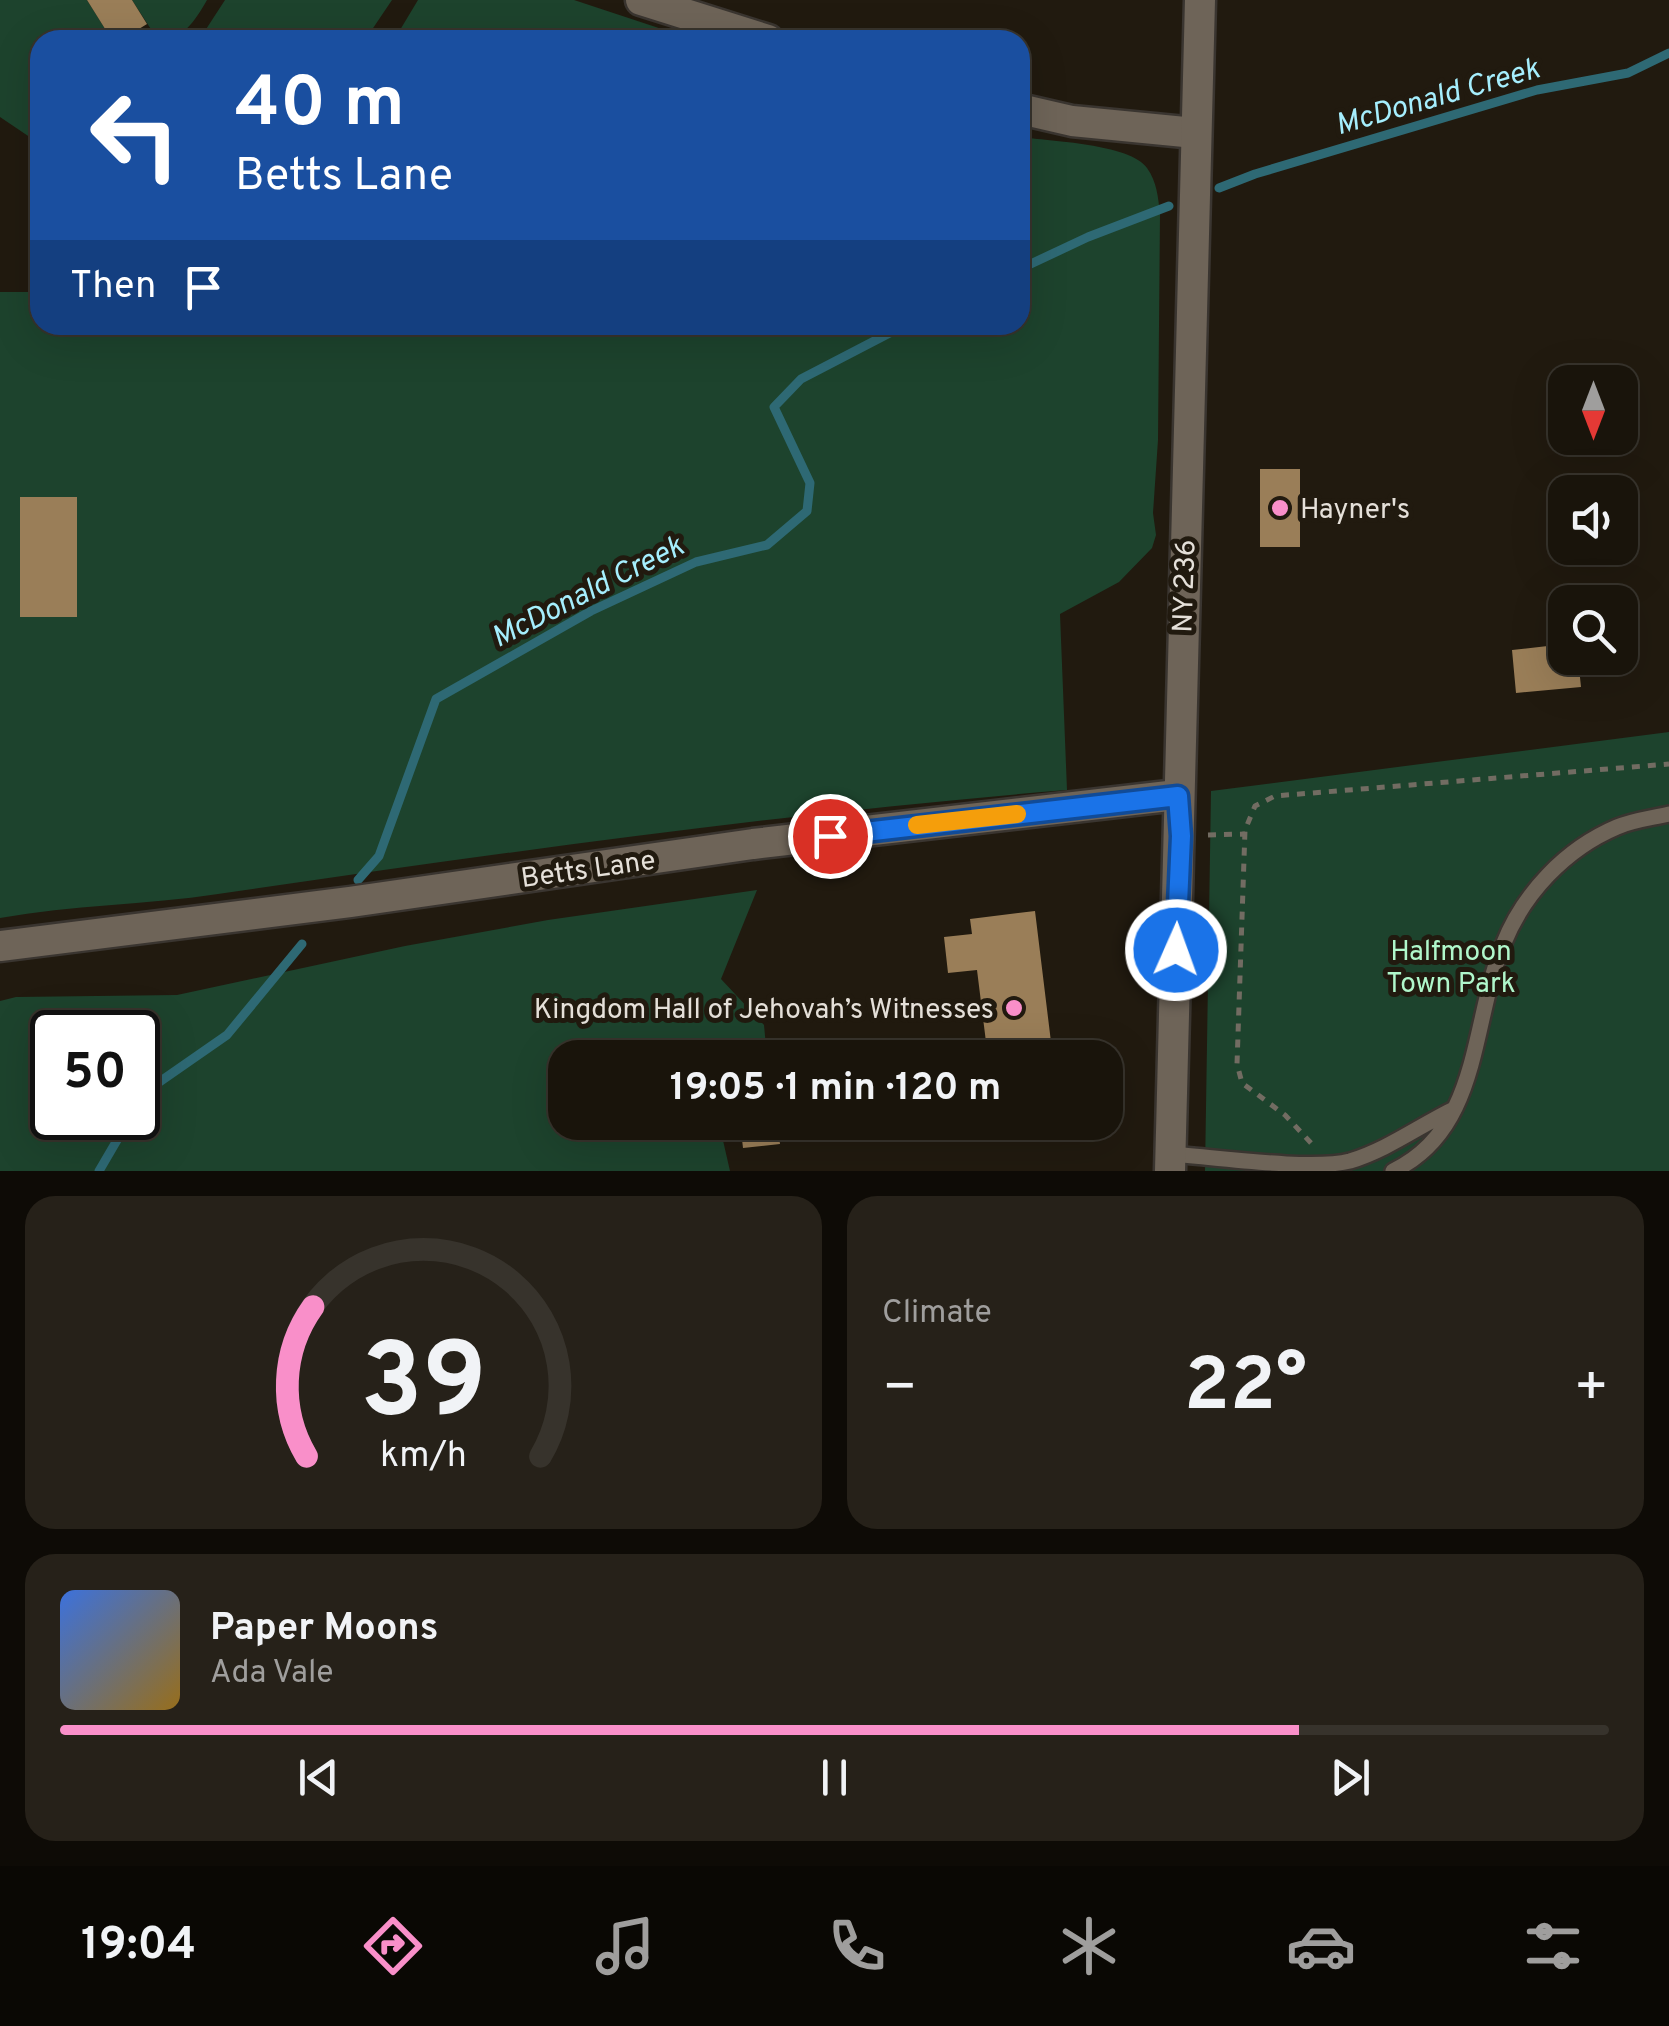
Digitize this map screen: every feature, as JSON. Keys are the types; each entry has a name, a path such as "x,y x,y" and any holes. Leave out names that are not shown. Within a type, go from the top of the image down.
{"street":[{"path":"641,0 736,30"},
{"name":"NY 236","path":"1170,1162 1200,0"},
{"path":"1030,112 1196,133"},
{"name":"Betts Lane","path":"0,946 350,902 753,844 1178,796"}],"lane":[{"path":"1393,1171 1428,1146 1448,1125 1475,1056 1502,948 1519,911 1545,877 1576,851 1618,827 1669,814"},
{"path":"1170,1162 1346,1163 1386,1148 1454,1109"}],"path":[{"path":"1318,1154 1284,1115 1242,1083 1237,1064 1245,834 1255,806 1275,796 1669,764"},
{"path":"1202,835 1245,834"}],"green space":[{"path":"0,0 87,0 106,30 30,30 30,137 0,117"},
{"path":"132,0 207,0 184,30 152,30"},
{"path":"225,0 392,0 372,30 206,30"},
{"path":"418,0 574,0 665,30 400,30"},
{"path":"1030,138 1107,149 1138,160 1147,168 1160,213 1158,440 1153,513 1156,535 1152,548 1119,582 1060,614 1067,790 748,822 191,898 0,918 0,292 30,292 30,335 1030,335"},
{"name":"Halfmoon Town Park","path":"1669,732 1669,1171 1205,1171 1211,791"},
{"path":"757,890 721,979 764,1025 765,1040 548,1040 548,1140 723,1140 730,1171 0,1171 0,1001 16,997 177,995 548,920"}],"building":[{"path":"87,0 132,0 147,24 137,30 106,30"},
{"name":"Hayner's","path":"1260,469 1300,469 1300,547 1260,547"},
{"path":"20,497 77,497 77,617 20,617"},
{"path":"1548,646 1548,675 1580,675 1581,687 1516,693 1512,650"},
{"name":"Kingdom Hall of Jehovah’s Witnesses","path":"1035,911 1051,1040 986,1040 977,970 948,973 944,937 972,934 970,919"},
{"path":"742,1140 779,1140 780,1144 743,1148"}],"waterway":[{"name":"McDonald Creek","path":"1219,188 1537,90 1628,73 1669,53"},
{"name":"McDonald Creek","path":"1030,264 1169,206"},
{"name":"McDonald Creek","path":"358,880 379,856 436,699 591,611 696,562 767,545 807,511 810,483 774,407 801,379 886,335"},
{"name":"McDonald Creek","path":"160,1082 227,1035 302,944"},
{"name":"McDonald Creek","path":"99,1171 117,1140"}],"slow traffic":[{"path":"917,825 1017,814"}],"place":[{"name":"Hayner's","path":"1280,508"},
{"name":"Kingdom Hall of Jehovah’s Witnesses","path":"1014,1008"}],"route":[{"path":"830,836 1178,796 1181,836 1176,950"}]}
